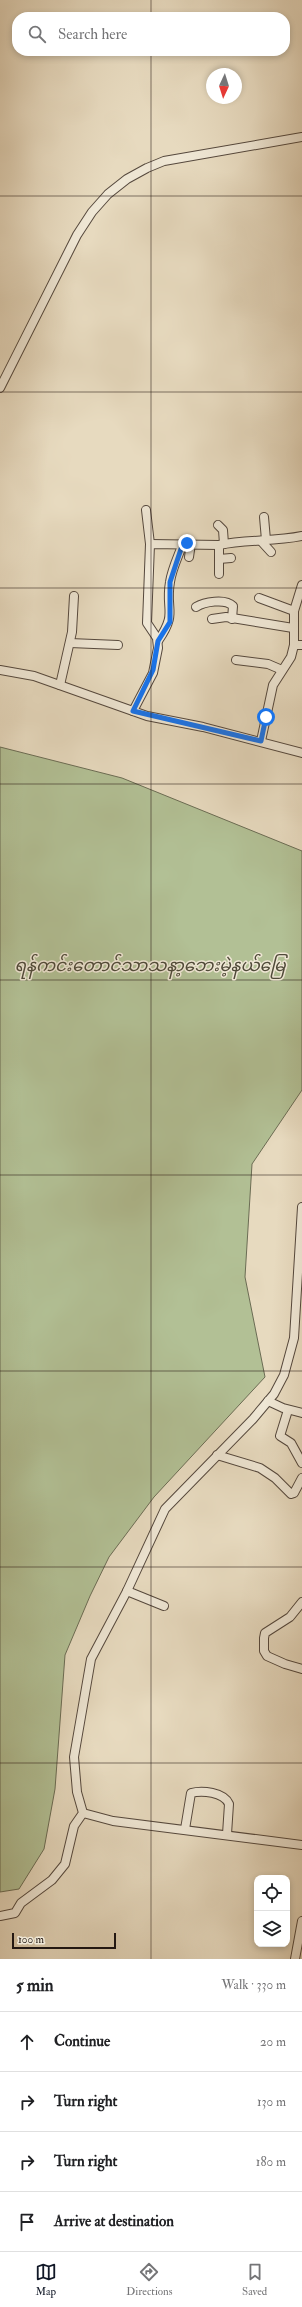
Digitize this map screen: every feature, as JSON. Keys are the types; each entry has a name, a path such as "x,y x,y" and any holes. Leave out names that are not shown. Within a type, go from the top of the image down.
{"street":[{"path":"0,388 77,235 94,209 108,194 127,179 164,161 302,137"},
{"path":"146,510 150,544 147,620 158,641"},
{"path":"264,517 264,541 271,552"},
{"path":"218,525 223,530 219,559 219,574"},
{"path":"150,544 222,544 302,536"},
{"path":"187,543 189,557"},
{"path":"133,711 153,670 158,641 168,626 171,618 170,582 187,543"},
{"path":"219,559 231,558"},
{"path":"261,741 273,685 298,645 293,628 294,611 302,585"},
{"path":"60,685 70,643 74,596"},
{"path":"259,598 294,611"},
{"path":"196,607 201,604 216,602 231,604 233,606 232,620"},
{"path":"212,619 226,617 232,620 293,628"},
{"path":"70,643 118,645"},
{"path":"236,660 274,665 282,670"},
{"path":"0,670 22,673 133,711 261,741 302,753"},
{"path":"83,1813 77,1792 74,1757 91,1659 127,1591 165,1509 217,1455 236,1439 268,1401 284,1375 294,1338 302,1207"},
{"path":"268,1401 288,1410 302,1413"},
{"path":"288,1410 282,1428 281,1438 291,1443 302,1463"},
{"path":"217,1455 260,1468 275,1478 291,1494 294,1493 302,1478"},
{"path":"127,1591 164,1606"},
{"path":"302,1602 290,1617 265,1633 264,1651 267,1656 285,1664 302,1669"},
{"path":"185,1829 191,1793 220,1794 229,1804 227,1834"},
{"path":"83,1813 113,1820 302,1845"},
{"path":"0,1916 15,1913 21,1903 52,1880 65,1864 74,1826 83,1813"},
{"path":"295,1959 302,1921"}],"green space":[{"name":"ရန်ကင်းတောင်သာသနာ့ဘေးမဲ့နယ်မြေ","path":"0,747 122,778 302,851 302,1090 252,1164 245,1277 265,1377 154,1497 109,1557 90,1596 65,1655 55,1789 44,1849 19,1889 0,1892"}],"route":[{"path":"187,543 183,543 170,582 170,622 158,641 153,670 133,711 147,716 203,727 261,741 266,717"}]}
